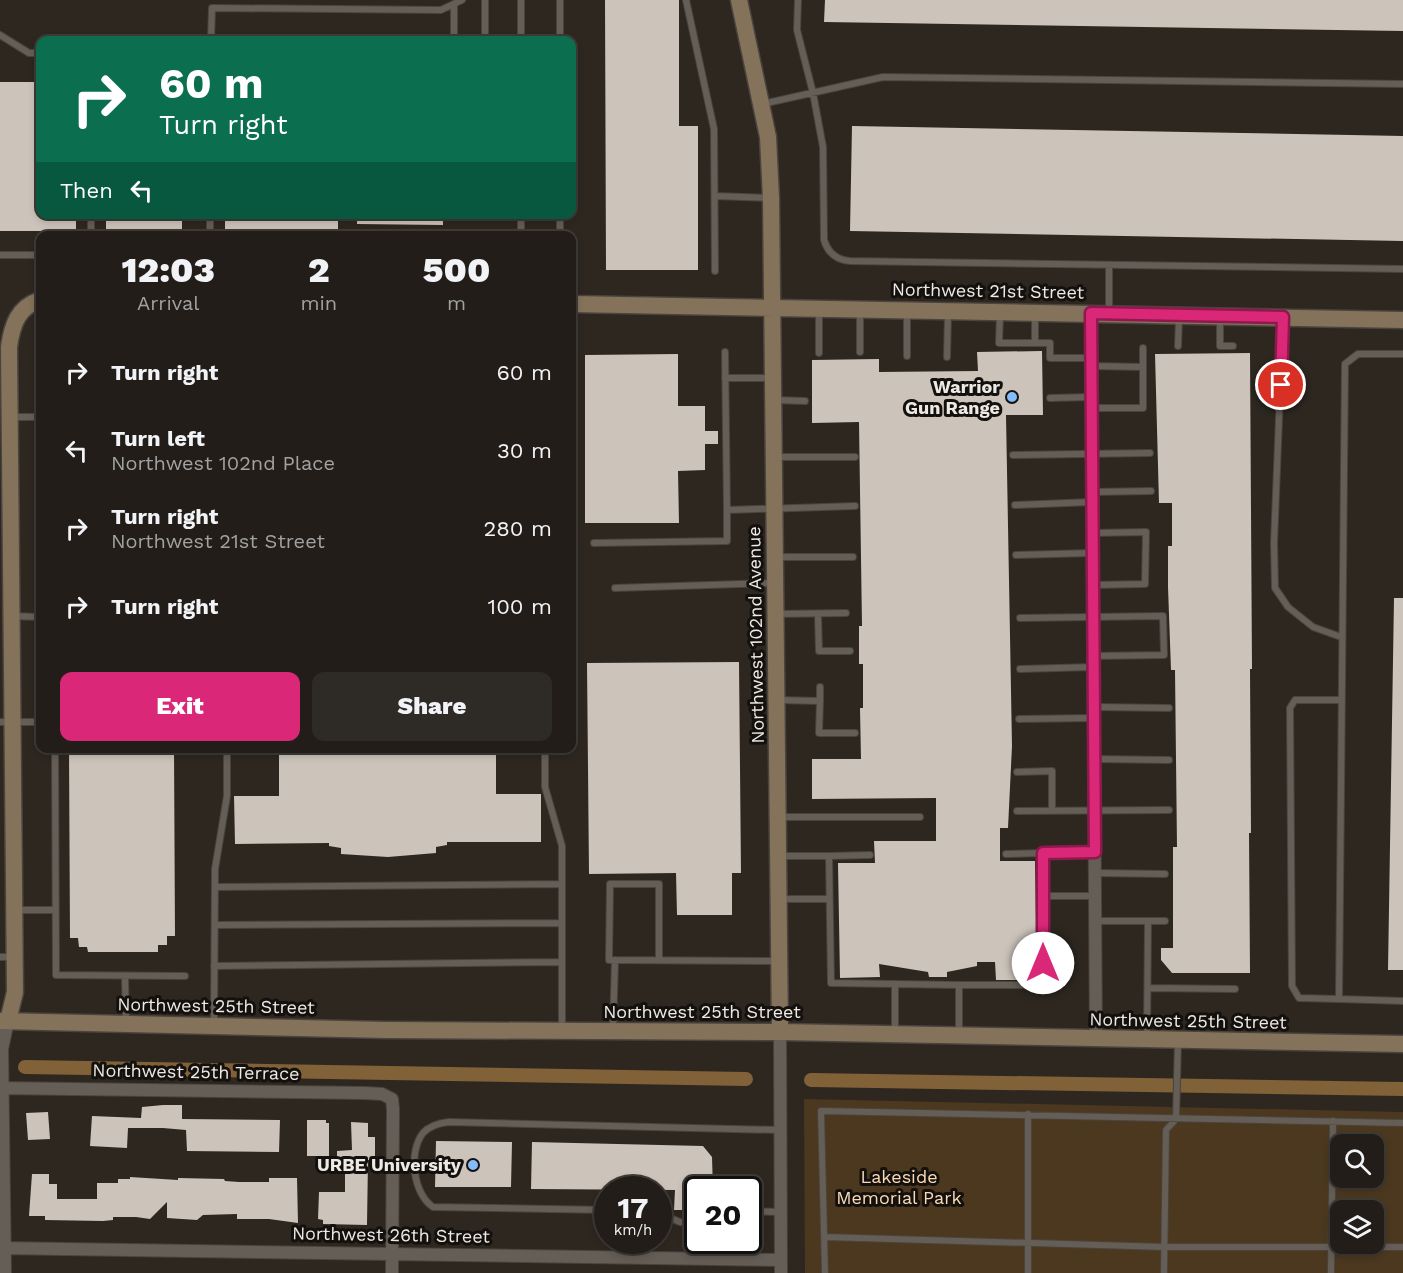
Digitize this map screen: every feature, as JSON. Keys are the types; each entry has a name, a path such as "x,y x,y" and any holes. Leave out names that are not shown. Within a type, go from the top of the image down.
{"street":[{"name":"Northwest 102nd Avenue","path":"739,0 768,137 771,198 781,1267"},
{"path":"5,1273 2,1248 2,1049 4,1021 15,992 7,957 14,910 7,722 12,616 5,529 11,330 23,309 36,302"},
{"name":"Northwest 21st Street","path":"576,304 1403,320"},
{"path":"1091,313 1096,1040"},
{"name":"Northwest 25th Street","path":"4,1021 1403,1044"},
{"name":"Northwest 25th Terrace","path":"2,1088 364,1093 390,1098 393,1113 391,1253"},
{"name":"Northwest 26th Street","path":"2,1248 391,1253 781,1267"},
{"path":"391,1253 392,1273"}],"lane":[{"path":"211,36 212,8 441,10 462,0"},
{"path":"485,0 485,36"},
{"path":"521,0 521,36"},
{"path":"560,0 560,36"},
{"path":"686,0 714,129 715,272"},
{"path":"798,0 797,30 813,93 823,147 824,240 830,253 836,258 850,261 1403,269"},
{"path":"454,4 454,36"},
{"path":"0,35 29,53 36,53"},
{"path":"761,104 882,77 1403,84"},
{"path":"714,196 771,198"},
{"path":"0,255 36,255"},
{"path":"1108,313 1109,265"},
{"path":"819,308 819,353"},
{"path":"860,309 860,352"},
{"path":"907,310 907,356"},
{"path":"947,357 948,310"},
{"path":"1000,311 999,343 1050,343 1050,358 1143,367"},
{"path":"1035,312 1035,343"},
{"path":"1178,346 1179,315"},
{"path":"1220,316 1220,346 1233,346"},
{"path":"1283,317 1275,588 1288,608 1313,627 1341,637"},
{"path":"1050,398 1143,408 1143,348"},
{"path":"594,543 727,541 725,352"},
{"path":"1338,999 1345,364 1358,354 1403,354"},
{"path":"725,378 773,378"},
{"path":"773,400 805,401"},
{"path":"10,417 36,417"},
{"path":"1014,455 1150,453"},
{"path":"774,457 855,457"},
{"path":"1015,505 1151,492"},
{"path":"727,510 855,506"},
{"path":"1093,533 1146,532 1145,584 1093,585"},
{"path":"1016,555 1093,553"},
{"path":"775,556 853,557"},
{"path":"615,588 775,583"},
{"path":"776,614 846,614"},
{"path":"818,614 819,651 850,651"},
{"path":"12,616 36,617"},
{"path":"1020,618 1163,616 1164,655 1020,669"},
{"path":"820,687 819,733 855,733"},
{"path":"776,700 820,701"},
{"path":"1340,700 1295,700 1290,708 1292,986 1299,998 1403,1001"},
{"path":"1019,719 1169,708"},
{"path":"7,722 36,722"},
{"path":"55,753 56,975 185,976"},
{"path":"214,1026 214,869 227,796 227,753"},
{"path":"545,753 545,787 562,846 562,1030"},
{"path":"1094,759 1169,760"},
{"path":"1017,772 1052,771 1052,811"},
{"path":"1017,811 1168,810"},
{"path":"778,817 920,817"},
{"path":"1006,854 1095,852"},
{"path":"829,856 831,983 1043,985 1043,853"},
{"path":"778,856 870,855"},
{"path":"1095,873 1166,874"},
{"path":"215,887 561,884"},
{"path":"659,960 659,884 610,884 609,960 779,961"},
{"path":"1043,896 1095,896"},
{"path":"779,899 829,899"},
{"path":"14,910 55,910"},
{"path":"1095,921 1165,921"},
{"path":"1147,1041 1148,921"},
{"path":"214,925 561,923"},
{"path":"613,1031 615,960"},
{"path":"214,966 562,962"},
{"path":"125,976 126,1024"},
{"path":"895,984 895,1035"},
{"path":"959,985 959,1036"},
{"path":"1148,988 1235,989"},
{"path":"1164,1273 1166,1130 1176,1119 1178,1041"},
{"path":"825,1273 821,1111 1403,1123"},
{"path":"1028,1114 1028,1273"},
{"path":"1332,1200 1334,1121"},
{"path":"594,1210 433,1207 423,1198 418,1186 417,1144 428,1129 449,1122 779,1130"},
{"path":"762,1211 780,1212"},
{"path":"825,1237 1165,1247 1330,1246"},
{"path":"1384,1247 1403,1247"},
{"path":"1331,1254 1331,1273"}],"green space":[{"name":"Lakeside Memorial Park","path":"804,1099 1403,1112 1403,1273 805,1273"}],"building":[{"path":"605,0 679,0 679,126 698,126 698,270 606,270"},
{"path":"825,0 1403,0 1403,31 824,22"},
{"path":"0,82 36,82 36,219 76,219 76,231 0,231"},
{"path":"852,126 1403,136 1403,241 850,231"},
{"path":"106,219 182,219 182,230 106,231"},
{"path":"225,219 338,219 338,231 225,231"},
{"path":"357,219 443,219 443,225 357,224"},
{"path":"1042,351 1043,415 1006,415 1012,746 1008,828 1000,828 1000,861 1035,861 1037,980 996,980 995,962 977,962 977,966 947,972 947,977 929,977 928,972 879,964 880,977 840,978 838,863 875,863 874,841 936,841 936,798 812,799 812,759 861,759 860,708 863,708 863,664 859,664 859,626 862,626 859,422 812,423 812,360 879,359 879,372 978,371 977,352"},
{"path":"1250,353 1252,669 1250,669 1250,973 1172,973 1161,960 1161,948 1173,948 1173,847 1177,847 1175,670 1171,670 1168,587 1168,546 1172,546 1172,503 1159,503 1155,354"},
{"path":"678,354 678,406 705,406 705,431 718,431 718,444 705,444 705,470 678,471 679,523 585,523 585,355"},
{"path":"1394,598 1403,598 1403,970 1388,970"},
{"path":"739,662 741,873 732,873 732,915 677,915 676,873 589,874 587,663"},
{"path":"69,753 174,753 175,936 167,936 167,945 158,945 158,952 88,952 87,947 79,947 78,938 70,938"},
{"path":"279,753 496,753 496,794 541,794 541,842 447,842 447,845 436,847 436,853 388,857 341,854 341,848 329,846 329,843 235,844 234,796 279,796"},
{"path":"182,1105 182,1119 280,1120 279,1152 187,1151 186,1130 163,1128 128,1128 127,1148 90,1146 92,1116 141,1118 142,1107"},
{"path":"48,1112 50,1139 28,1140 26,1113"},
{"path":"307,1120 326,1120 326,1123 329,1123 329,1156 307,1156"},
{"path":"351,1122 368,1123 368,1137 375,1137 375,1160 368,1160 367,1225 323,1224 323,1220 318,1219 319,1192 345,1192 345,1164 337,1164 337,1151 352,1150"},
{"name":"URBE University","path":"436,1141 512,1142 511,1187 435,1187"},
{"path":"532,1142 703,1146 712,1157 713,1176 684,1176 684,1210 674,1210 675,1190 672,1190 672,1176 594,1176 594,1189 531,1189"},
{"path":"32,1174 49,1174 49,1184 57,1184 57,1199 97,1199 97,1183 118,1183 118,1179 130,1179 130,1177 178,1180 178,1178 224,1179 239,1182 269,1182 269,1178 297,1178 298,1223 269,1219 237,1219 237,1214 203,1215 197,1220 167,1218 167,1202 150,1219 113,1217 113,1220 103,1221 45,1220 45,1216 29,1216"}],"waterway":[{"path":"25,1067 746,1079"},
{"path":"811,1080 1403,1089"}],"place":[{"name":"Warrior Gun Range","path":"1012,397"},
{"name":"URBE University","path":"473,1165"}],"route":[{"path":"1043,963 1043,853 1095,852 1091,313 1283,317 1281,385"}]}
